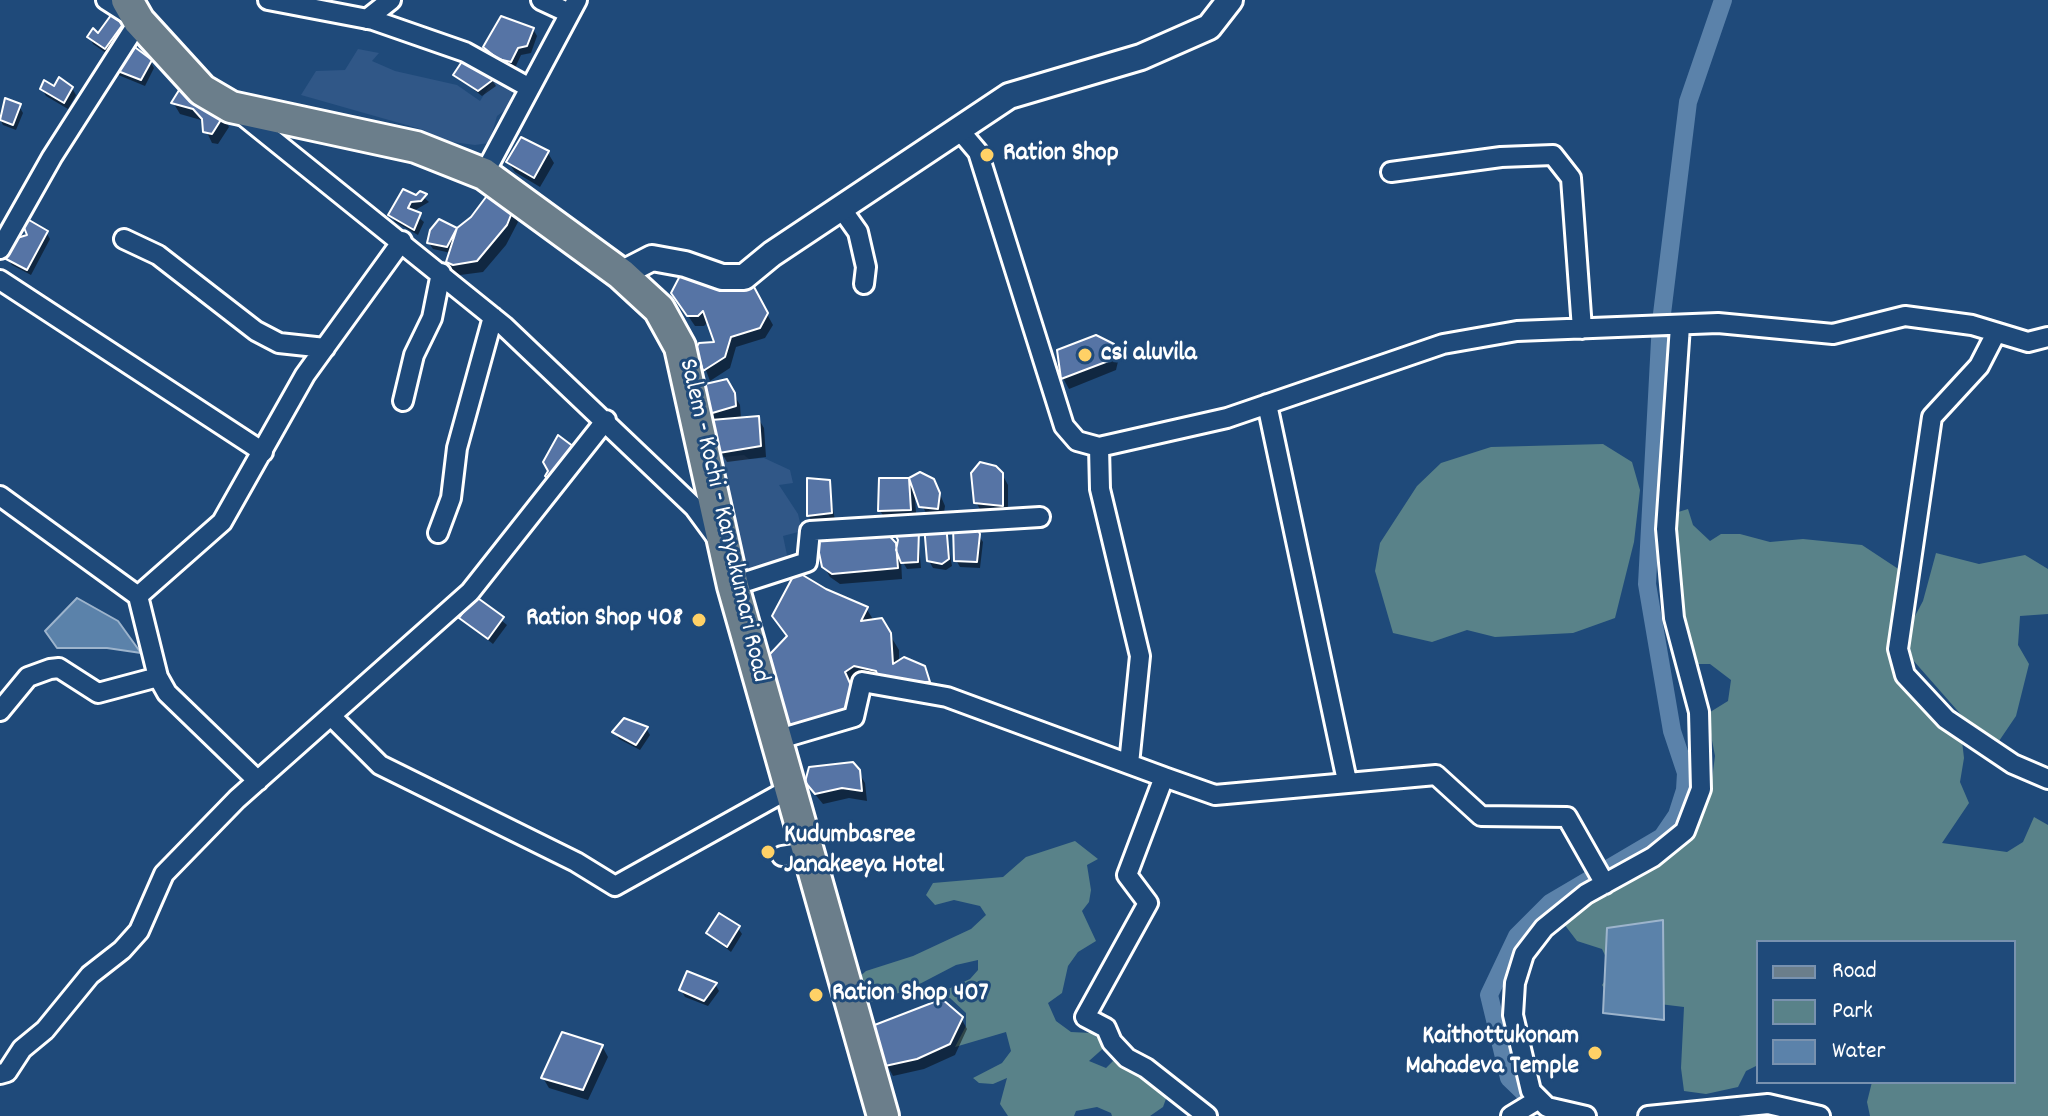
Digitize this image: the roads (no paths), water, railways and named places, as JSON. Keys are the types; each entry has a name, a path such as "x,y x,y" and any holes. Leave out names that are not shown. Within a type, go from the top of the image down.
{"main road":[{"name":"Salem - Kochi - Kanyakumari Road","path":"133,10 202,90 231,107 416,147 484,174 621,274 659,309 680,347 724,550 789,789 794,854 883,1116"}],"street":[{"path":"0,249 133,10 106,0"},
{"path":"268,0 367,19 465,52 528,87"},
{"path":"367,19 391,0"},
{"path":"484,174 573,6 541,0"},
{"path":"621,274 652,258 685,264 722,277 744,277 841,208 961,132 1009,96 1141,57 1209,27 1230,0"},
{"path":"231,107 493,317 606,420 694,507 724,550"},
{"path":"961,132 978,152 1064,426 1077,441 1099,447 1227,418 1443,344 1517,331 1718,323 1833,334 1905,316 1972,325 2028,342 2048,337"},
{"path":"1391,172 1501,157 1553,155 1571,178 1582,329"},
{"path":"841,208 858,232 866,267 864,284"},
{"path":"124,239 158,255 256,331 279,343 325,348"},
{"path":"138,596 222,522 305,375 402,241"},
{"path":"403,401 414,355 432,318 441,273"},
{"path":"0,280 263,452"},
{"path":"438,533 451,498 457,448 493,317"},
{"path":"1586,1116 1547,1107 1531,1091 1513,1015 1515,983 1524,954 1544,928 1586,894 1653,857 1685,831 1703,774 1699,712 1674,618 1666,529 1680,326"},
{"path":"1996,333 1979,366 1932,417 1898,649 1905,675 1946,719 2013,764 2048,779"},
{"path":"1267,404 1347,781"},
{"path":"0,1074 7,1072 22,1049 45,1030 90,975 139,931 164,874 258,781 470,592 606,420"},
{"path":"1099,447 1100,489 1140,656 1129,764"},
{"path":"0,496 138,596 158,677 167,693 258,781"},
{"path":"733,586 807,562 810,531 1040,517"},
{"path":"0,711 28,677 50,669 59,668 98,693 158,677"},
{"path":"776,740 854,717 862,682 947,697 1215,795 1436,775 1481,816 1567,817 1605,883"},
{"path":"332,717 380,765 576,862 615,886 789,789"},
{"path":"1164,777 1127,875 1148,903 1085,1017 1106,1028 1112,1042 1127,1058 1146,1068 1207,1116"},
{"path":"1511,1116 1539,1099"},
{"path":"1648,1116 1768,1104 1820,1116"}],"water":[{"path":"77,598 118,621 141,653 107,648 57,648 45,631"},
{"path":"1663,920 1664,1020 1603,1013 1607,928"}],"waterway":[{"path":"1538,1106 1509,1078 1489,995 1517,936 1550,903 1662,837 1677,815 1685,790 1686,773 1672,731 1647,584 1661,322 1688,102 1723,0"}],"place":[{"name":"Ration Shop","path":"987,155"},
{"name":"csi aluvila","path":"1085,355"},
{"name":"Ration Shop 408","path":"699,620"},
{"name":"Kudumbasree Janakeeya Hotel","path":"768,852"},
{"name":"Ration Shop 407","path":"816,995"},
{"name":"Kaithottukonam Mahadeva Temple","path":"1595,1053"}]}
